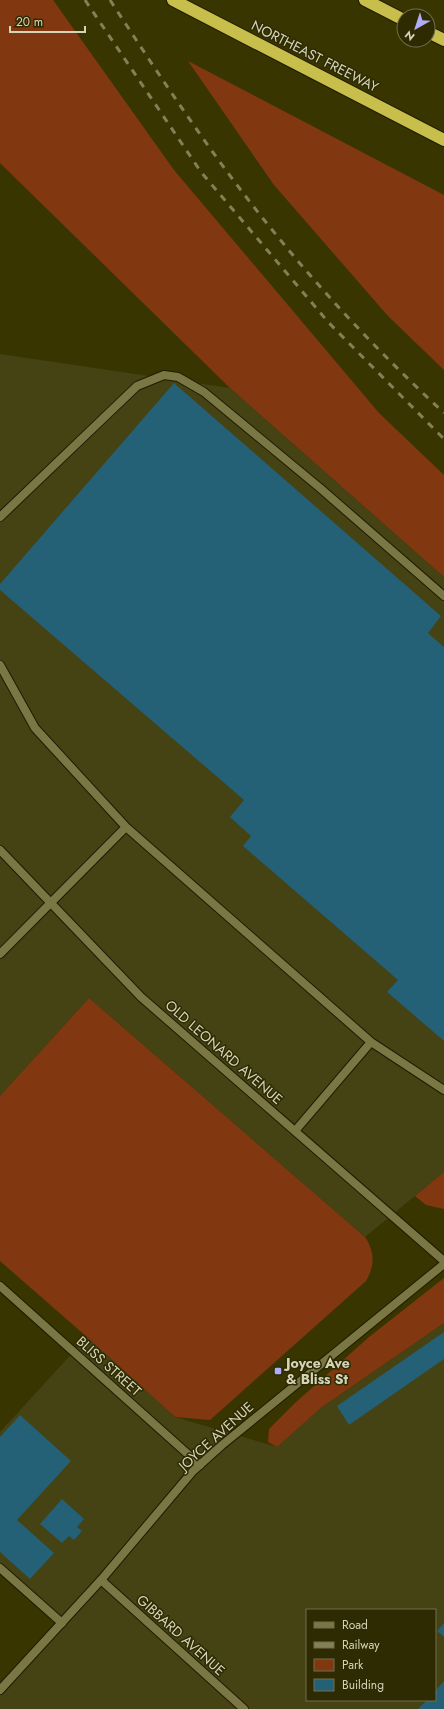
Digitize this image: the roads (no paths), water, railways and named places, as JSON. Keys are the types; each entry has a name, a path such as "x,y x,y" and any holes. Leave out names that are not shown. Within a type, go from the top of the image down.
{"highway":[{"name":"NORTHEAST FREEWAY","path":"173,0 444,140"},
{"path":"365,0 396,16"}],"street":[{"path":"0,517 136,386 164,375 178,377 204,392 320,488 444,596"},
{"path":"0,664 35,728 126,827 371,1042 444,1090"},
{"path":"0,954 126,827"},
{"name":"OLD LEONARD AVENUE","path":"0,850 141,998 296,1131 444,1262"},
{"path":"296,1131 371,1042"},
{"name":"JOYCE AVENUE","path":"0,1690 101,1580 193,1471 222,1445 444,1262"},
{"name":"BLISS STREET","path":"0,1286 200,1465"},
{"path":"0,1568 62,1623"},
{"name":"GIBBARD AVENUE","path":"101,1580 244,1709"}],"railway":[{"path":"85,0 201,172 329,323 444,439"},
{"path":"110,0 170,91 255,209 297,260 358,328 444,413"}],"place":[{"name":"Joyce Ave & Bliss St","path":"278,1371"}]}
